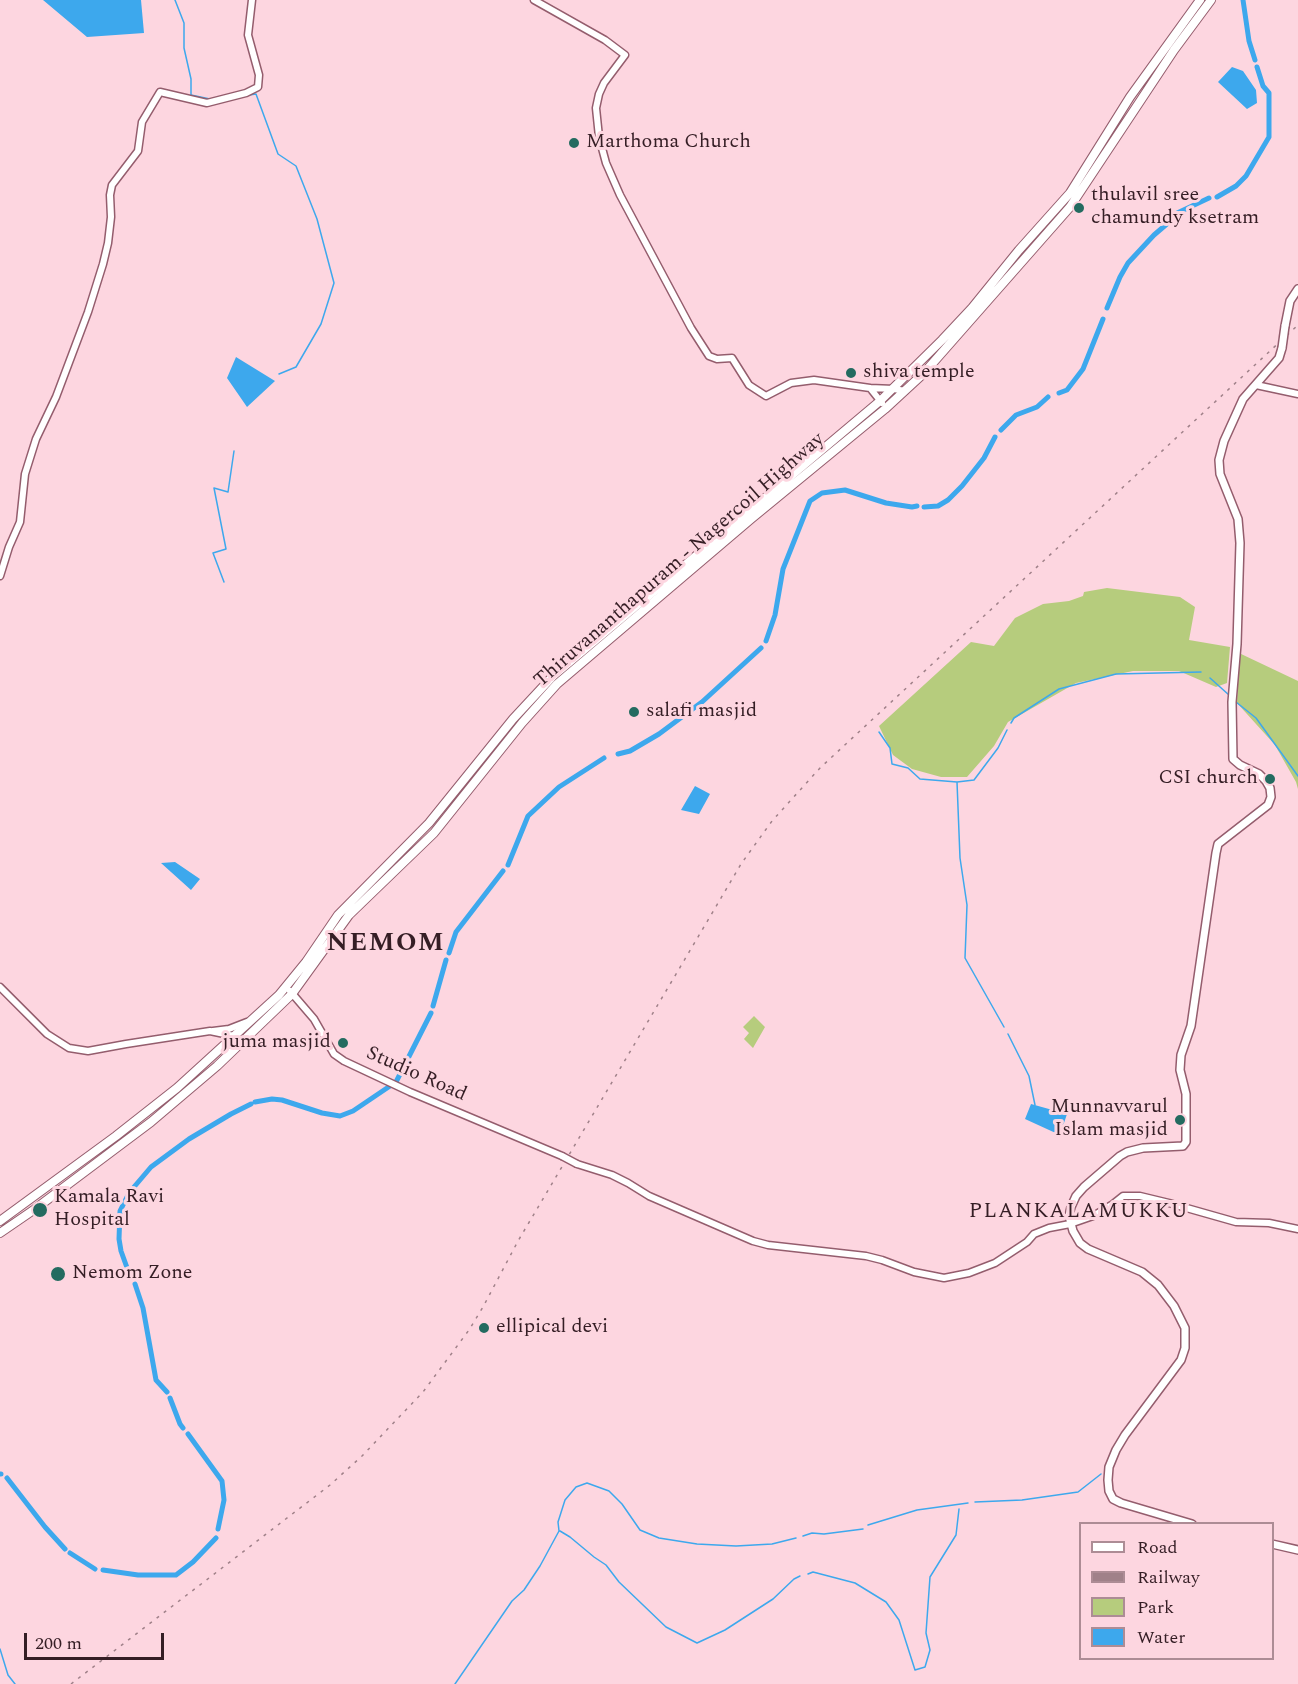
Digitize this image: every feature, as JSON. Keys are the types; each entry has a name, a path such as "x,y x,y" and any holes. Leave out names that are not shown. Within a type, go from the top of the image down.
{"main road":[{"name":"Thiruvananthapuram - Nagercoil Highway","path":"0,1221 144,1115 253,1020 286,987 338,915 429,823 513,719 553,676 894,389 972,309 1019,250 1070,193 1130,97 1200,0"},
{"name":"Thiruvananthapuram - Nagercoil Highway","path":"0,1233 151,1122 241,1044 292,994 349,915 434,833 522,723 557,684 905,391 951,343 1070,207 1158,72 1211,0"},
{"path":"1185,1522 1113,1499 1109,1491 1108,1480 1109,1467 1125,1435 1181,1360 1185,1348 1185,1328 1174,1306 1158,1285 1142,1272 1088,1249 1080,1243 1070,1224 1069,1216 1076,1196 1120,1156 1143,1148 1183,1146 1186,1142 1186,1094 1180,1070 1181,1054 1191,1026 1218,844 1269,805 1271,796 1270,788 1259,774 1233,759 1232,702 1240,543 1238,519 1220,474 1219,460 1230,424 1243,399 1279,358 1290,302 1298,289"},
{"path":"234,1036 241,1044"},
{"path":"1274,1544 1298,1550"}],"street":[{"path":"0,576 20,522 25,474 36,439 56,397 88,312 103,264 111,217 112,185 138,151 142,122 160,92 207,103 246,93 258,87 259,75 248,35 252,0"},
{"path":"534,0 605,40 625,55 604,83 596,108 599,137 606,163 620,195 691,328 709,356 717,359 732,358 749,385 766,396 791,383 814,380 905,391"},
{"path":"1256,385 1298,394"},
{"path":"870,388 885,409"},
{"path":"0,987 47,1034 69,1048 88,1052 229,1029 253,1020"},
{"name":"Studio Road","path":"286,987 314,1019 334,1054 344,1061 577,1164 612,1175 649,1196 753,1241 768,1245 866,1256 914,1272 944,1278 986,1266 1027,1242 1034,1234 1093,1215 1122,1196 1140,1196 1236,1222 1269,1223 1298,1229"},
{"path":"210,1031 234,1036"}],"green space":[{"path":"1107,588 1180,597 1195,607 1189,640 1230,647 1227,683 1216,687 1179,671 1133,671 1076,683 1008,722 994,746 967,777 941,777 912,769 893,755 879,726 971,642 994,646 1015,618 1043,604 1069,601 1083,596 1084,592"},
{"path":"1239,653 1298,681 1298,789 1275,745 1237,703"},
{"path":"754,1016 765,1027 753,1048 744,1039 749,1033 743,1027"}],"water":[{"path":"43,0 141,0 144,33 87,37"},
{"path":"1232,67 1243,71 1256,90 1257,103 1247,109 1218,82"},
{"path":"236,357 275,381 247,407 227,378"},
{"path":"695,786 710,794 699,814 681,810"},
{"path":"175,862 200,879 191,890 161,863"},
{"path":"1031,1104 1067,1114 1060,1135 1025,1119"}],"waterway":[{"path":"175,0 184,23 184,48 191,79 191,95 210,99"},
{"path":"1243,0 1249,41 1255,60"},
{"path":"1217,197 1236,186 1246,176 1269,137 1269,93 1263,86 1257,67"},
{"path":"249,95 256,94 278,154 296,166 317,219 334,283 321,324 296,367 279,374"},
{"path":"1173,215 1209,198"},
{"path":"1107,308 1128,263 1168,223"},
{"path":"1059,393 1067,390 1083,369 1103,319"},
{"path":"1001,430 1016,415 1037,407 1048,397"},
{"path":"924,507 938,506 948,500 984,458 995,437"},
{"path":"224,582 213,553 226,549 214,488 228,492 234,451"},
{"path":"766,641 775,615 783,569 810,501 822,493 845,490 886,503 917,506"},
{"path":"618,754 630,751 659,734 702,702 761,648"},
{"path":"1011,723 1014,718 1059,689 1116,674 1201,672"},
{"path":"1210,678 1229,695"},
{"path":"1236,702 1256,718 1298,776"},
{"path":"879,732 890,748 892,764 908,768 920,779 957,782 974,780 998,748 1007,730"},
{"path":"508,865 528,816 559,787 604,758"},
{"path":"957,782 960,858 967,905 965,958 1004,1027"},
{"path":"449,953 456,932 503,871"},
{"path":"433,1006 446,960"},
{"path":"396,1082 431,1013"},
{"path":"1008,1034 1029,1076 1035,1105"},
{"path":"255,1102 282,1100 322,1113 340,1116 353,1111 390,1086"},
{"path":"134,1187 151,1167 189,1139 251,1104"},
{"path":"129,1193 120,1211 119,1239 130,1276"},
{"path":"135,1284 143,1308 156,1380 167,1392"},
{"path":"170,1398 183,1428"},
{"path":"188,1434 222,1481 224,1500 218,1529"},
{"path":"975,1502 1022,1500 1078,1492 1101,1474"},
{"path":"7,1478 65,1549"},
{"path":"455,1684 512,1601 524,1590 540,1566 559,1531 558,1522 565,1500 576,1487 587,1483 609,1491 622,1504 640,1530 659,1538 697,1544 736,1546 772,1544 796,1538"},
{"path":"868,1525 917,1510 968,1503"},
{"path":"808,1574 813,1572 855,1583 886,1602 899,1620 915,1670 925,1667 930,1650 926,1633 930,1577 956,1535 959,1509"},
{"path":"803,1536 812,1533 824,1534 863,1529"},
{"path":"560,1531 606,1565 619,1582 666,1627 697,1643 725,1630 773,1599 800,1576"},
{"path":"103,1570 138,1575 176,1575 193,1562 216,1538"},
{"path":"70,1553 95,1569"},
{"path":"0,1649 8,1675 15,1684"}],"railway":[{"path":"71,1684 330,1485 362,1456 423,1392 469,1330 518,1241 741,864 772,821 820,768 1298,325"}],"place":[{"name":"Marthoma Church","path":"574,143"},
{"name":"thulavil sree chamundy ksetram","path":"1079,208"},
{"name":"shiva temple","path":"851,373"},
{"name":"salafi masjid","path":"634,712"},
{"name":"CSI church","path":"1270,779"},
{"name":"juma masjid","path":"343,1043"},
{"name":"Munnavvarul Islam masjid","path":"1180,1120"},
{"name":"Kamala Ravi Hospital","path":"40,1210"},
{"name":"Nemom Zone","path":"58,1274"},
{"name":"ellipical devi","path":"484,1328"}],"district":[{"name":"NEMOM","path":"386,945"},
{"name":"PLANKALAMUKKU","path":"1079,1213"}]}
